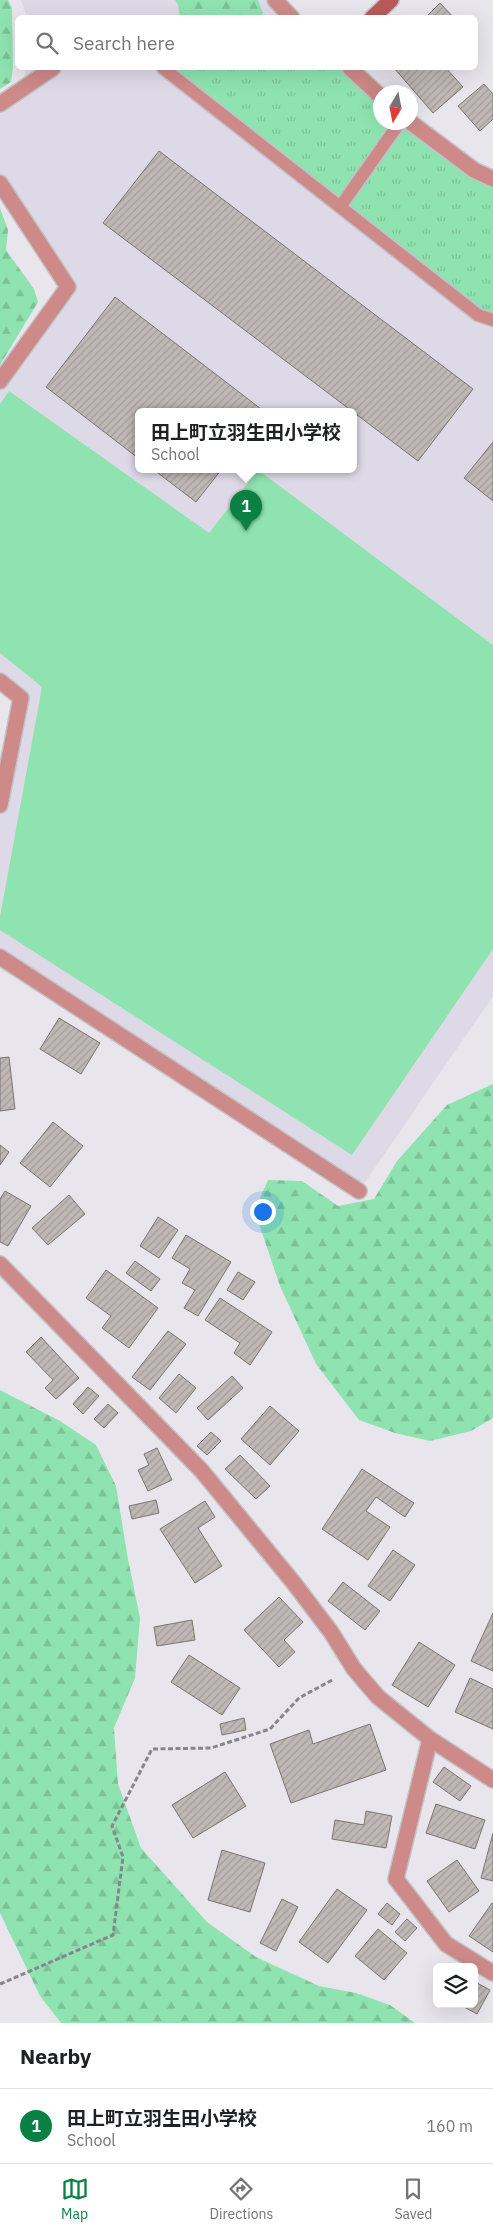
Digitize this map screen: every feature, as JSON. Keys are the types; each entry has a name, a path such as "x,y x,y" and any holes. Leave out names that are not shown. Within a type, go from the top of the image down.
{"street":[{"path":"275,0 289,15"},
{"path":"375,15 392,0"},
{"path":"0,104 50,70"},
{"path":"352,70 373,89"},
{"path":"418,128 474,170 493,179"},
{"path":"0,183 68,287 0,382"},
{"path":"0,681 21,698 0,805"},
{"path":"0,957 359,1190"},
{"path":"0,1264 202,1470 293,1582 331,1632 354,1669 378,1697 430,1739 493,1780"},
{"path":"430,1739 396,1879 446,1944 493,1973"}],"lane":[{"path":"166,70 478,315 493,320"},
{"path":"340,207 394,130"}],"path":[{"path":"0,1984 113,1935 123,1857 112,1826 152,1749 211,1748 270,1729 300,1698 354,1669"}],"shaded area":[{"path":"21,0 275,0 290,15 26,15"},
{"path":"25,70 351,70 373,109 373,130 396,130 493,179 493,996 359,1191 0,957 0,805 21,698 0,681 0,381 68,287 0,183 0,104 24,88"}],"green space":[{"path":"0,0 8,0 12,8 13,67 11,82 0,89"},
{"path":"175,0 258,0 263,13 262,15 180,15"},
{"path":"166,70 352,70 373,89 373,130 418,130 418,127 493,179 493,320"},
{"path":"0,208 8,230 6,250 34,289 38,302 0,365"},
{"path":"9,391 209,533 256,473 262,473 493,645 493,949 352,1155 0,930 0,917 42,687 0,653 0,404"},
{"path":"493,1084 493,1418 471,1431 430,1441 395,1433 359,1420 316,1364 280,1286 259,1224 260,1198 268,1180 302,1181 338,1206 374,1199 397,1161 447,1105"},
{"path":"0,1390 60,1421 96,1445 116,1486 140,1618 135,1678 114,1728 118,1784 141,1848 207,1922 256,1957 319,1986 356,1993 390,2005 415,2023 61,2023 40,1996 0,1913"}],"building":[{"path":"440,3 451,15 428,15"},
{"path":"396,70 448,70 463,87 433,113 418,96 418,85 409,85"},
{"path":"484,84 493,94 493,119 480,131 458,106"},
{"path":"159,151 473,389 418,461 357,415 357,408 348,408 103,223"},
{"path":"115,297 260,408 135,408 135,456 46,387"},
{"path":"493,442 493,501 464,478"},
{"path":"158,473 219,473 196,502"},
{"path":"59,1018 100,1043 81,1074 40,1049"},
{"path":"9,1057 15,1109 0,1111 0,1058"},
{"path":"53,1122 83,1146 50,1187 20,1163"},
{"path":"0,1145 9,1152 0,1165"},
{"path":"5,1191 31,1206 8,1246 0,1242 0,1199"},
{"path":"69,1195 85,1214 48,1245 32,1228"},
{"path":"158,1217 178,1230 159,1258 140,1246"},
{"path":"186,1235 231,1262 198,1316 184,1308 195,1290 182,1283 190,1269 172,1258"},
{"path":"135,1261 160,1279 151,1291 126,1273"},
{"path":"106,1270 158,1308 129,1348 102,1328 111,1316 86,1298"},
{"path":"238,1272 255,1282 243,1300 227,1290"},
{"path":"220,1298 272,1332 250,1365 234,1353 240,1343 205,1320"},
{"path":"168,1331 186,1344 150,1390 132,1377"},
{"path":"41,1337 79,1378 56,1399 45,1388 53,1380 26,1352"},
{"path":"179,1374 196,1388 176,1413 159,1398"},
{"path":"232,1376 243,1388 208,1420 197,1408"},
{"path":"88,1387 99,1396 83,1414 73,1404"},
{"path":"108,1404 118,1413 104,1428 94,1419"},
{"path":"270,1406 299,1431 270,1465 241,1439"},
{"path":"211,1432 221,1441 207,1455 197,1446"},
{"path":"157,1448 172,1480 148,1491 138,1470 149,1465 144,1454"},
{"path":"240,1455 270,1486 256,1499 225,1469"},
{"path":"362,1469 414,1503 405,1517 376,1497 366,1511 390,1527 368,1560 322,1529"},
{"path":"156,1500 159,1513 132,1519 129,1506"},
{"path":"205,1501 215,1517 198,1528 222,1566 195,1583 160,1529"},
{"path":"393,1550 415,1565 390,1601 368,1586"},
{"path":"343,1582 380,1611 365,1630 328,1601"},
{"path":"279,1597 303,1622 284,1640 295,1652 279,1667 244,1630"},
{"path":"493,1613 493,1671 471,1661"},
{"path":"192,1620 195,1640 157,1646 154,1627"},
{"path":"419,1642 455,1665 428,1707 392,1685"},
{"path":"189,1655 240,1688 222,1715 171,1682"},
{"path":"470,1678 493,1689 493,1729 455,1712"},
{"path":"244,1718 246,1730 222,1735 220,1724"},
{"path":"370,1724 386,1770 291,1803 270,1744 309,1730 313,1744"},
{"path":"444,1767 471,1786 460,1801 433,1782"},
{"path":"225,1772 246,1806 193,1838 172,1805"},
{"path":"436,1804 485,1820 475,1849 426,1833"},
{"path":"366,1811 392,1816 386,1848 332,1839 335,1820 364,1825"},
{"path":"493,1833 493,1881 481,1878"},
{"path":"222,1850 265,1863 250,1912 208,1900"},
{"path":"457,1860 479,1891 449,1912 427,1881"},
{"path":"337,1889 367,1910 328,1963 299,1942"},
{"path":"282,1899 298,1907 276,1951 260,1943"},
{"path":"387,1903 400,1914 392,1925 378,1914"},
{"path":"493,1904 493,1952 469,1936"},
{"path":"407,1919 417,1928 405,1941 395,1932"},
{"path":"378,1929 407,1953 384,1980 355,1956"},
{"path":"478,1984 490,1990 477,2014 466,2008 478,2008"}],"place":[{"name":"田上町立羽生田小学校","path":"246,531"}]}
